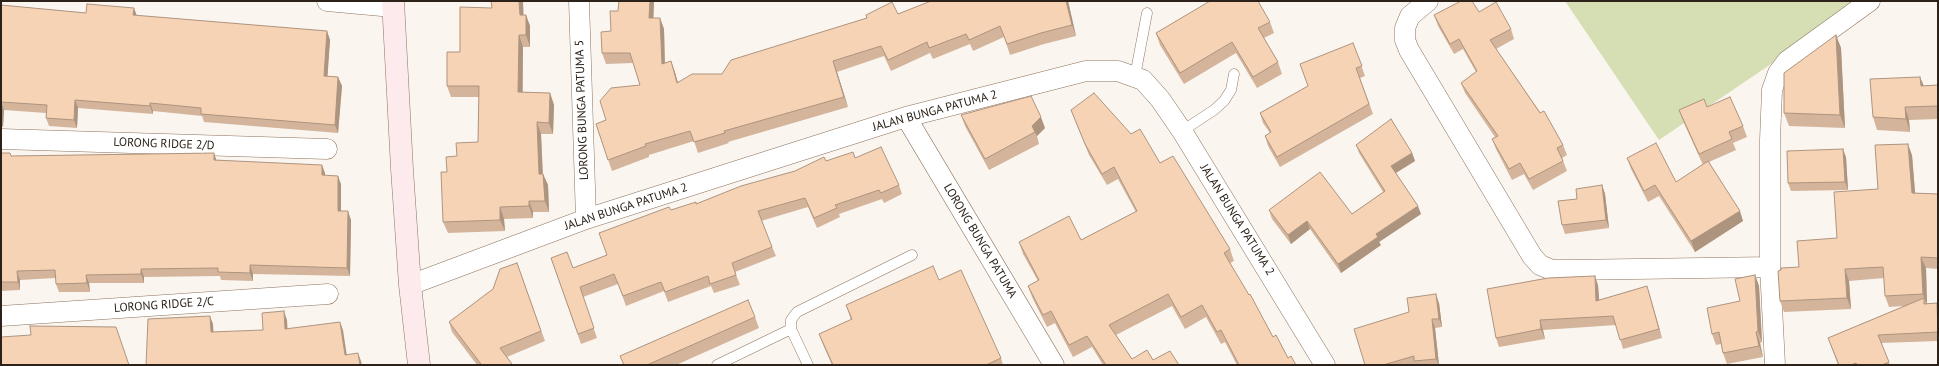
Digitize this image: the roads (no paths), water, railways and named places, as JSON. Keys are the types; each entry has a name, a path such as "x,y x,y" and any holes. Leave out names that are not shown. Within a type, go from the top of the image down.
{"street":[{"path":"327,1 393,4 410,285 419,365"},
{"name":"LORONG BUNGA PATUMA 5","path":"579,1 586,219"},
{"path":"1428,1 1410,16 1405,28 1405,40 1409,50 1532,256 1540,265 1552,270 1770,267"},
{"path":"1774,365 1770,267 1770,140 1772,90 1778,73 1787,61 1870,1"},
{"name":"JALAN BUNGA PATUMA 2","path":"410,285 586,219 906,117 1086,71 1118,71 1135,76 1143,80 1151,87 1182,131 1325,365"},
{"name":"LORONG BUNGA PATUMA","path":"906,117 1054,365"},
{"name":"LORONG RIDGE 2/D","path":"1,139 327,149"},
{"name":"LORONG RIDGE 2/C","path":"1,316 328,294"}],"lane":[{"path":"1135,76 1147,13"},
{"path":"1182,131 1214,110 1224,101 1231,90 1234,74"},
{"path":"808,365 791,329 791,320 797,312 912,255"},
{"path":"717,365 791,329"}]}
